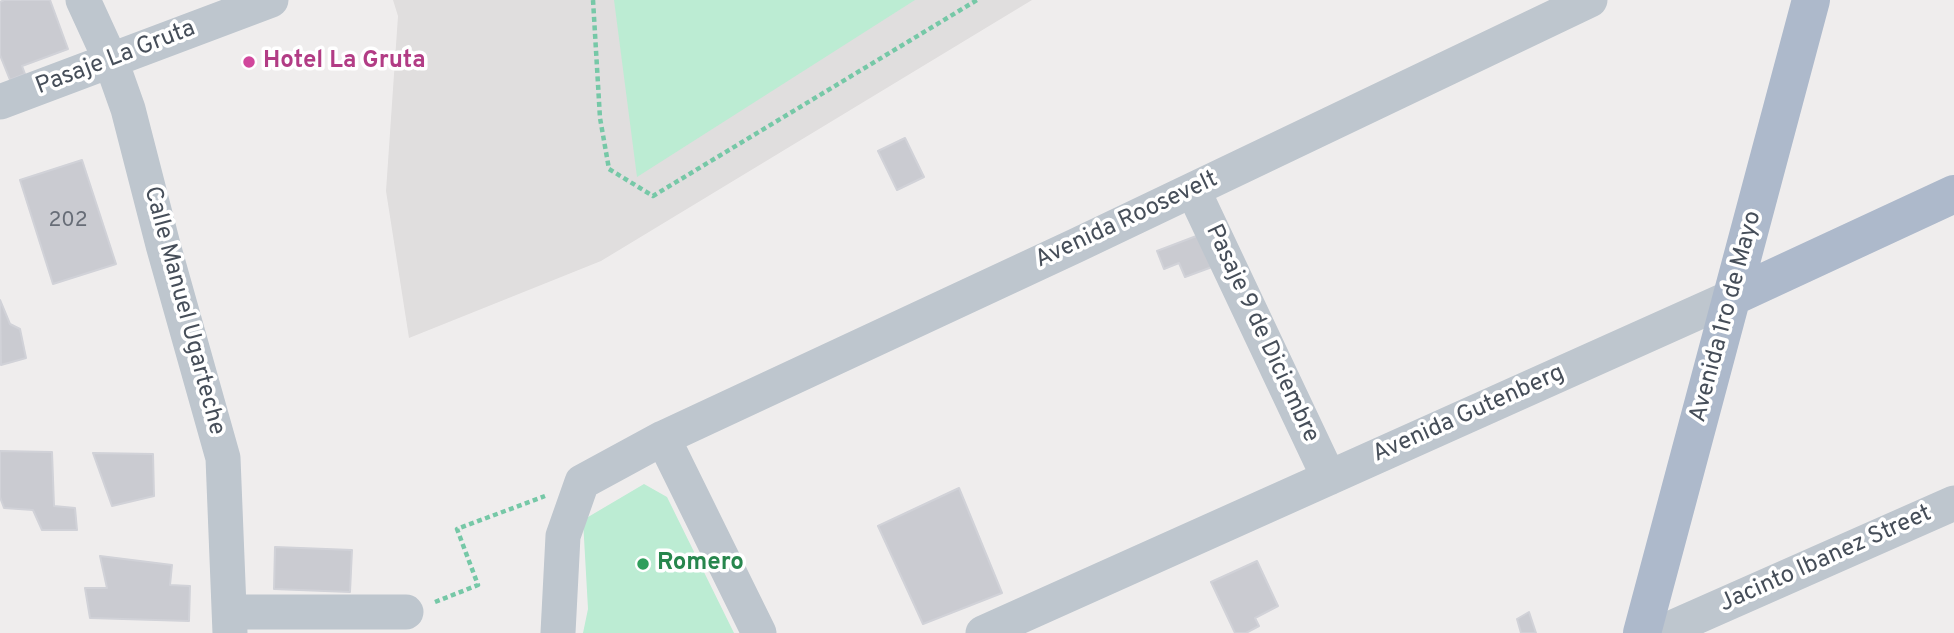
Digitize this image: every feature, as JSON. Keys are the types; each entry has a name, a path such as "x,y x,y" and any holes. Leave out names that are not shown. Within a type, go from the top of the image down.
{"main road":[{"name":"Avenida 1ro de Mayo","path":"1642,633 1811,0"},
{"name":"Avenida Gutenberg","path":"1732,298 1954,194"}],"street":[{"name":"Calle Manuel Ugarteche","path":"83,0 111,61 128,109 223,458 230,623"},
{"name":"Pasaje La Gruta","path":"0,102 271,0"},
{"name":"Avenida Roosevelt","path":"582,482 663,438 1193,190 1590,0"},
{"name":"Pasaje 9 de Diciembre","path":"1193,190 1329,478"},
{"name":"Avenida Gutenberg","path":"983,633 1732,298"},
{"path":"663,438 759,633"},
{"path":"558,633 563,537 582,482"},
{"name":"Jacinto Ibanez Street","path":"1660,633 1954,503"},
{"path":"230,623 406,612"}],"path":[{"path":"593,0 600,118 609,169 653,196 977,0"},
{"path":"406,612 478,585 457,529 582,482"}],"shaded area":[{"path":"393,0 1032,0 601,261 409,338 386,191 398,16"}],"green space":[{"path":"614,0 915,0 637,177"},
{"name":"Romero","path":"644,484 667,497 734,633 583,633 588,609 583,520"}],"building":[{"path":"50,0 68,49 22,66 25,74 10,80 0,55 0,2"},
{"path":"905,138 924,177 897,190 878,151"},
{"path":"82,160 116,264 53,284 20,180"},
{"path":"1199,235 1212,267 1185,277 1179,263 1164,269 1157,251"},
{"path":"0,300 10,324 20,329 26,358 1,365"},
{"path":"0,451 52,452 54,506 75,508 77,530 42,530 33,510 4,508 0,497"},
{"path":"93,453 153,454 154,496 112,506"},
{"path":"959,488 1002,593 923,624 878,526"},
{"path":"275,547 352,550 350,592 274,589"},
{"path":"100,556 172,565 170,585 190,586 189,621 90,618 85,588 107,588"},
{"path":"1257,561 1278,606 1255,618 1259,626 1246,633 1235,633 1211,582"},
{"path":"1529,612 1536,633 1521,633 1517,619"}],"place":[{"name":"Hotel La Gruta","path":"249,62"},
{"name":"Romero","path":"643,564"}]}
